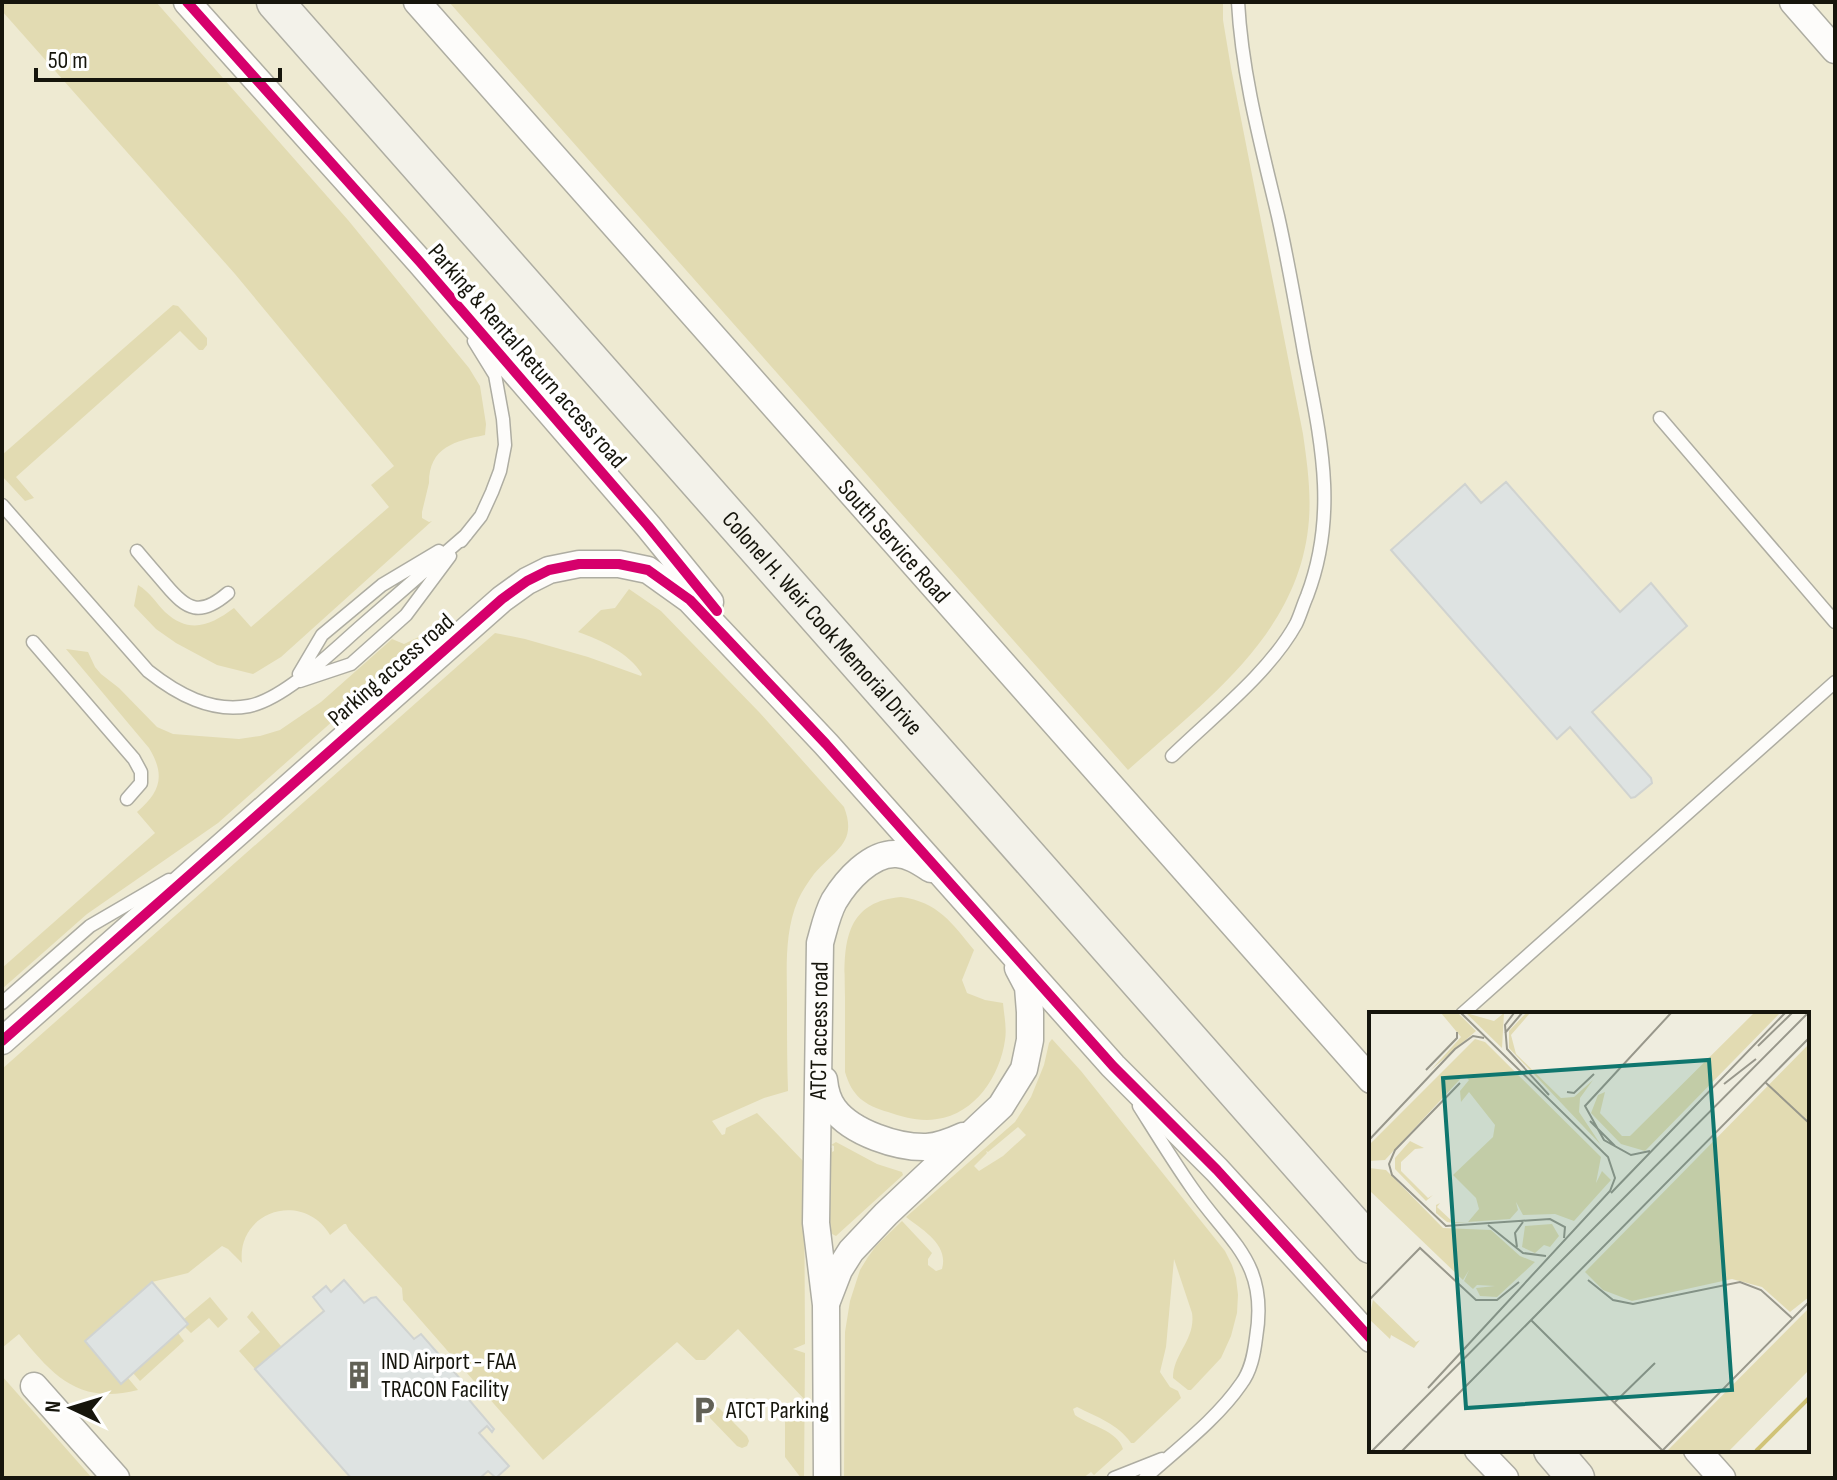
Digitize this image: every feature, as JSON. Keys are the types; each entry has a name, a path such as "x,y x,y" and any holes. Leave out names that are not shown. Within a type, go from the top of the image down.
{"street":[{"name":"Parking & Rental Return access road","path":"187,2 420,262 648,526 826,744"},
{"name":"Colonel H. Weir Cook Memorial Drive","path":"275,2 1369,1243"},
{"name":"South Service Road","path":"417,2 1369,1078"},
{"path":"1793,2 1835,50"},
{"name":"Parking access road","path":"2,1041 502,599 549,570 579,564 619,564 648,570 690,600 826,744"},
{"path":"826,744 1113,1066 1217,1170 1369,1337"},
{"name":"ATCT access road","path":"827,1478 826,1305 816,1223 820,943 834,902 848,881 870,861 894,854 916,859 950,882"},
{"name":"ATCT access road","path":"826,1305 839,1270 851,1251 1001,1106 1024,1069 1030,1040 1028,987 1007,946"},
{"path":"819,1053 825,1089 832,1107 856,1128 895,1142 927,1147 978,1128"},
{"path":"34,1386 116,1478"},
{"path":"1480,1452 1505,1478"},
{"path":"1554,1452 1576,1478"},
{"path":"1699,1452 1722,1478"}],"lane":[{"path":"199,2 240,61"},
{"path":"1172,756 1268,664 1296,623 1315,573 1325,517 1323,460 1317,420 1284,243 1249,94 1240,39 1238,2"},
{"path":"293,683 351,664 406,615 481,516 496,482 505,445 495,375 448,296"},
{"path":"1660,418 1835,622"},
{"path":"2,505 148,671 188,697 210,705 231,707 252,705 271,698 293,683 466,535"},
{"path":"293,683 322,635 382,585 466,535"},
{"path":"137,551 180,601 190,607 210,605 228,593"},
{"path":"33,642 134,759 141,772 141,783 127,799"},
{"path":"1464,1012 1835,682"},
{"path":"2,1003 90,926 210,856"},
{"path":"1113,1066 1193,1190 1226,1228 1252,1269 1259,1304 1253,1358 1244,1381 1226,1404 1145,1478"},
{"path":"1114,1478 1168,1457"},
{"path":"1157,1478 1168,1457"}],"shaded area":[{"path":"2,2 1835,2 1835,1478 2,1478"},
{"path":"2,2 156,2 348,220 469,368 480,386 485,435 454,443 434,461 422,512 422,518 432,521 281,657 253,674 217,665 156,629 134,606 138,585 165,612 183,623 209,623 234,608 251,627 389,507 371,485 394,466 235,274 2,11"},
{"path":"449,2 1223,2 1231,68 1303,434 1309,497 1309,519 1302,560 1288,596 1269,630 1245,661 1128,770"},
{"path":"173,305 178,306 207,338 207,345 199,350 180,331 16,477 34,498 25,501 2,476 2,455"},
{"path":"629,589 661,611 759,712 844,807 848,819 846,838 805,887 790,925 787,964 788,1091 712,1121 722,1135 726,1128 757,1113 804,1162 805,1344 793,1349 805,1353 805,1400 738,1329 705,1360 696,1360 677,1342 543,1460 403,1300 402,1288 346,1224 330,1235 318,1221 304,1213 289,1210 260,1219 249,1230 243,1245 242,1263 222,1246 188,1273 152,1282 85,1341 121,1383 128,1378 138,1390 117,1394 83,1390 56,1374 19,1334 2,1348 2,1069 495,633 588,657 641,676 636,666 622,654 578,632 601,610 615,608"},
{"path":"432,633 218,823 87,914 2,989 2,968 155,833 137,812 151,798 158,783 158,767 154,758 66,649 88,652 101,674 157,727 173,734 239,739 280,730 321,702 392,639 404,644"},
{"path":"901,897 935,909 974,950 962,980 967,993 1003,1003 1005,1040 998,1067 974,1101 951,1116 937,1119 912,1118 872,1106 855,1093 845,1072 845,962 850,931 867,908"},
{"path":"1052,1039 1081,1071 1225,1251 1236,1278 1238,1295 1231,1336 1221,1358 1191,1390 1173,1378 1192,1322 1192,1313 1174,1259 1166,1347 1160,1372 1181,1398 1134,1443 1107,1422 1077,1407 1073,1409 1081,1419 1115,1437 1123,1449 1094,1475 1091,1472 1083,1478 844,1478 845,1332 850,1301 860,1270 876,1246 902,1221 932,1253 928,1265 936,1271 942,1269 942,1253 938,1245 906,1217 1015,1122 1031,1097","holes":["1018,1127 1026,1135 1003,1156 979,1171 974,1166 986,1151"]},
{"path":"836,1142 903,1175 836,1236 830,1233 830,1148 834,1151 831,1145"},
{"path":"210,1297 228,1319 218,1328 209,1318 191,1333 185,1327 188,1324 184,1319"},
{"path":"252,1311 281,1346 255,1369 239,1351 260,1332 247,1317"},
{"path":"178,1333 184,1341 140,1381 133,1373"},
{"path":"2,1376 92,1478 2,1478"},
{"path":"805,1400 804,1478 801,1478 785,1457 785,1422"},
{"path":"714,1406 747,1436 747,1446 737,1446 710,1418 709,1411"}],"building":[{"path":"1506,482 1620,612 1651,583 1687,626 1592,712 1651,778 1652,783 1635,797 1631,798 1570,727 1557,739 1391,550 1465,484 1481,503"},
{"name":"IND Airport - FAA TRACON Facility","path":"344,1280 364,1303 376,1297 414,1339 421,1334 463,1382 458,1387 494,1429 492,1432 487,1426 479,1433 509,1466 496,1478 488,1471 480,1478 351,1478 255,1369 324,1311 313,1297 326,1286 331,1292"},
{"path":"152,1282 188,1324 121,1384 85,1341"}],"cycle path":[{"path":"187,2 420,262 648,526 717,611"},
{"path":"2,1041 502,599 549,570 579,564 619,564 648,570 690,600 826,744 1113,1066 1217,1170 1369,1337"}],"place":[{"name":"IND Airport - FAA TRACON Facility","path":"359,1375"},
{"name":"ATCT Parking","path":"704,1410"}]}
